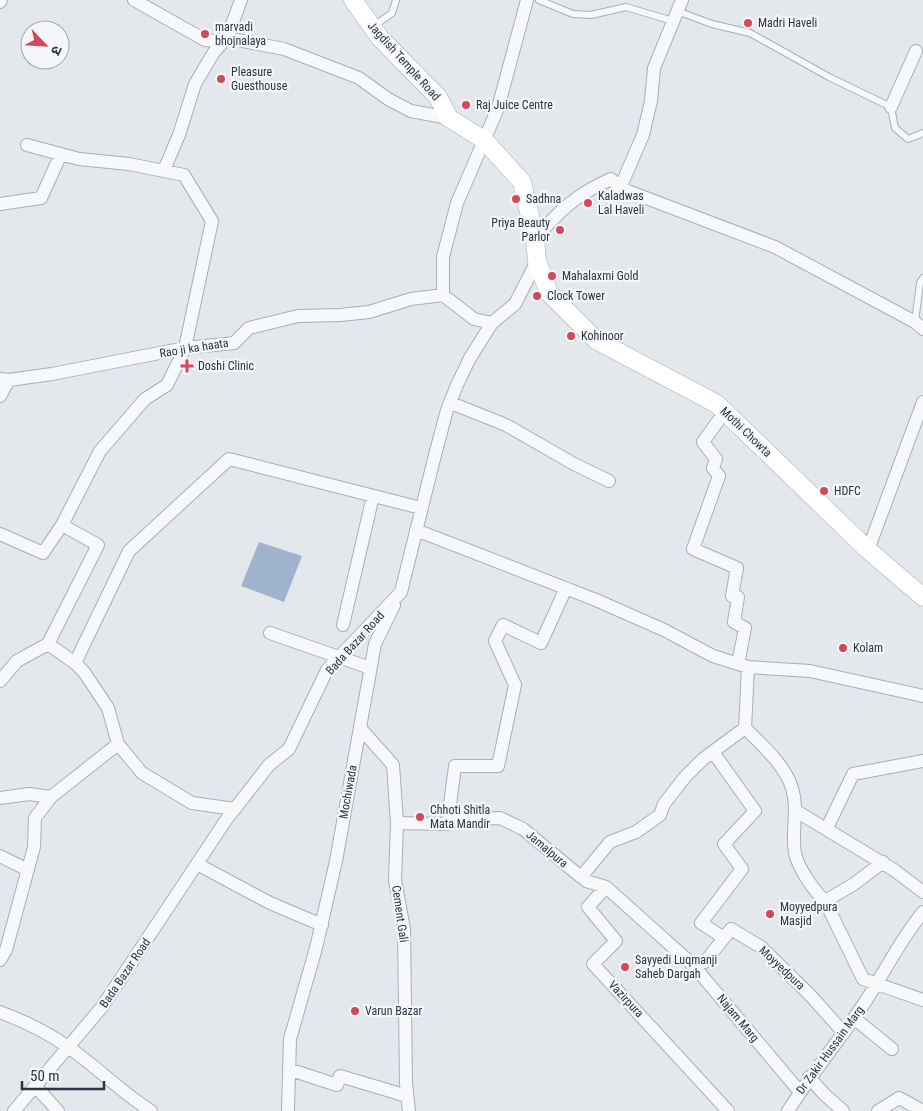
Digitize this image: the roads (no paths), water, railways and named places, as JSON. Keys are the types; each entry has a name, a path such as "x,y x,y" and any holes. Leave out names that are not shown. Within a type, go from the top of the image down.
{"main road":[{"name":"Jagdish Temple Road","path":"353,0 372,27 438,97 449,118 484,140 522,182 535,238"},
{"name":"Mothi Chowta","path":"535,238 537,261 549,293 596,340 717,404 868,550 923,596"}],"street":[{"path":"134,0 199,37 212,41 227,38 284,49 359,78 388,99 412,111 449,118"},
{"path":"164,170 179,135 195,84 214,52 227,38 241,0"},
{"path":"492,324 474,319 443,295 443,257 457,203 498,108 527,0"},
{"path":"620,188 643,135 651,101 654,68 678,11"},
{"path":"891,107 916,51"},
{"path":"0,534 43,553 62,525 100,451 145,399 167,385 184,348 212,221 184,175 164,170 79,159 27,145"},
{"path":"0,204 41,198 61,154"},
{"path":"535,238 560,210 586,190 611,180 620,188 775,247 919,326"},
{"path":"401,592 421,508 450,402 470,358 492,324 515,304 537,261"},
{"name":"Rao ji ka haata","path":"4,380 52,374 184,348 234,343 249,328 298,316 369,312 411,300 443,295"},
{"path":"0,396 4,380"},
{"path":"450,402 506,426 609,481"},
{"path":"868,550 923,402"},
{"path":"718,421 703,442 716,459 713,468 719,476 693,549 738,568 732,596 738,597 734,622 745,628 743,666 746,728 773,756 792,787 796,812 795,853 813,890 825,900 863,979 875,986 923,1000"},
{"path":"75,663 129,551 229,459 421,508"},
{"path":"343,625 373,496"},
{"path":"0,681 17,661 48,644 98,545 62,525"},
{"path":"416,530 566,588 664,630 713,656 743,666 810,671 923,696"},
{"path":"448,820 455,766 498,766 515,685 495,641 503,625 541,643 566,588"},
{"name":"Bada Bazar Road","path":"14,1111 102,1007 235,809 268,765 289,749 327,670 401,592"},
{"name":"Mochiwada","path":"288,1111 291,1070 290,1039 322,925 336,861 375,644 401,592"},
{"path":"270,633 370,668"},
{"path":"48,644 75,663 108,708 118,744 142,773 192,803 235,809"},
{"path":"606,887 583,879 610,842 636,832 660,815 664,804 685,777 713,752 746,728"},
{"name":"Cement Gali","path":"361,729 393,765 396,823 395,880 404,929 409,1111"},
{"path":"0,960 6,950 34,847 35,818 51,797 118,744"},
{"path":"692,965 705,962 724,938 700,923 742,869 724,844 755,811 713,752"},
{"path":"826,828 852,774 923,761"},
{"path":"0,798 29,794 51,797"},
{"path":"796,812 883,862 923,892"},
{"name":"Jamalpura","path":"396,823 446,824 448,820 500,818 523,829 583,879"},
{"path":"0,856 28,870"},
{"path":"825,900 854,884 883,862"},
{"path":"197,864 270,903 322,925"},
{"name":"Najam Marg","path":"606,887 692,965 800,1092"},
{"name":"Vazirpura","path":"606,887 588,906 616,941 593,964 728,1111"},
{"name":"Dr Zakir Hussain Marg","path":"788,1111 809,1077 844,1033 875,986 906,933 923,912"},
{"name":"Moyyedpura","path":"724,938 731,929 761,947 810,995 844,1033"},
{"path":"0,1012 28,1023 69,1047 127,1096 150,1111"},
{"path":"854,1018 892,1049"},
{"path":"291,1070 337,1085 340,1076 408,1096"},
{"path":"809,1077 843,1111"},
{"path":"36,1087 58,1111"},
{"path":"878,1111 899,1098 923,1111"}],"lane":[{"path":"372,27 392,13 396,0"},
{"path":"538,0 573,14 591,15 626,7 678,11 712,24 750,33 829,77 891,107 895,128 908,139 923,134"},
{"path":"919,326 920,283 923,278"}],"water":[{"path":"259,542 302,556 284,602 241,586"}],"place":[{"name":"Madri Haveli","path":"748,23"},
{"name":"marvadi bhojnalaya","path":"205,34"},
{"name":"Pleasure Guesthouse","path":"221,79"},
{"name":"Raj Juice Centre","path":"466,105"},
{"name":"Sadhna","path":"516,199"},
{"name":"Kaladwas Lal Haveli","path":"588,203"},
{"name":"Priya Beauty Parlor","path":"560,230"},
{"name":"Mahalaxmi Gold","path":"552,276"},
{"name":"Clock Tower","path":"537,296"},
{"name":"Kohinoor","path":"571,336"},
{"name":"Doshi Clinic","path":"187,366"},
{"name":"HDFC","path":"824,491"},
{"name":"Kolam","path":"843,648"},
{"name":"Chhoti Shitla Mata Mandir","path":"420,817"},
{"name":"Moyyedpura Masjid","path":"770,914"},
{"name":"Sayyedi Luqmanji Saheb Dargah","path":"625,967"},
{"name":"Varun Bazar","path":"355,1011"}]}
